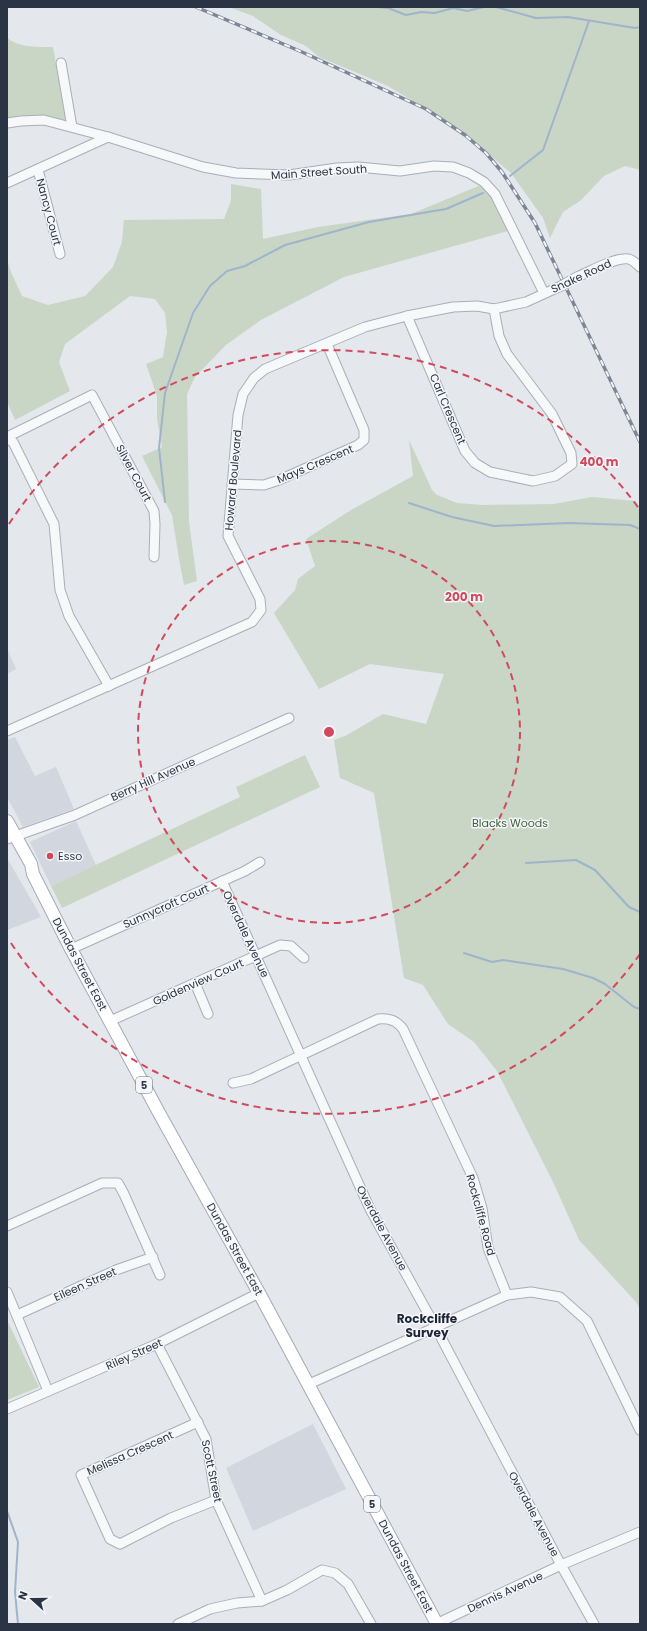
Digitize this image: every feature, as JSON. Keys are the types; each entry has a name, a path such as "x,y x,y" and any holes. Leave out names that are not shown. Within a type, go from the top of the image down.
{"main road":[{"name":"Dundas Street East","path":"7,821 9,837 25,868 33,874 71,949 158,1111 259,1293 437,1624"}],"street":[{"path":"61,63 72,127"},
{"name":"Main Street South","path":"7,123 44,120 108,137 203,167 236,173 289,175 337,168 358,167 400,171 434,166 454,167 469,173 484,182 495,194 544,293"},
{"path":"7,183 108,137"},
{"name":"Nancy Court","path":"38,170 60,254"},
{"name":"Snake Road","path":"494,309 526,302 615,260 628,259 635,262 640,267"},
{"name":"Howard Boulevard","path":"7,731 252,622 261,610 260,599 228,536 238,415 243,394 254,378 265,369 365,327 407,316 454,307 478,306 494,309"},
{"name":"Carl Crescent","path":"407,316 465,451 475,463 490,472 533,481 555,476 572,464 572,453 552,414 507,354 499,336 494,309"},
{"name":"Mays Crescent","path":"232,484 264,485 358,446 364,440 364,430 327,344"},
{"name":"Silver Court","path":"7,438 92,394 154,511 154,557"},
{"path":"7,438 13,442 54,524 57,543 60,590 69,616 109,686"},
{"name":"Berry Hill Avenue","path":"9,837 75,814 289,718"},
{"name":"Sunnycroft Court","path":"71,949 251,868 260,862"},
{"name":"Overdale Avenue","path":"222,881 370,1209 435,1326 561,1566 594,1624"},
{"name":"Goldenview Court","path":"110,1021 278,946 286,944 304,958"},
{"path":"195,983 208,1014"},
{"name":"Rockcliffe Road","path":"300,1056 378,1020 387,1019 397,1022 403,1029 473,1178 482,1208 488,1248 507,1295"},
{"path":"233,1082 251,1079 300,1056"},
{"path":"7,1226 102,1183 118,1183 160,1275"},
{"name":"Eileen Street","path":"17,1314 116,1270 153,1257"},
{"path":"7,1292 48,1391"},
{"path":"307,1384 507,1295 531,1292 560,1297 588,1321 640,1430"},
{"name":"Riley Street","path":"7,1409 157,1344 259,1293"},
{"name":"Scott Street","path":"157,1344 206,1439 216,1500 262,1600"},
{"name":"Melissa Crescent","path":"198,1422 81,1475 97,1507 110,1539 120,1544 171,1518 216,1500"},
{"name":"Dennis Avenue","path":"437,1624 561,1566 640,1532"},
{"path":"178,1624 210,1609 237,1603 262,1600 288,1590 322,1570 335,1574 348,1584 371,1624"}],"shaded area":[{"path":"7,648 16,669 7,674"},
{"path":"15,737 35,776 56,767 74,809 23,827 7,797 7,740"},
{"path":"76,821 96,865 51,886 30,842"},
{"path":"7,858 41,917 7,930"},
{"path":"313,1424 346,1489 253,1531 226,1468"}],"green space":[{"path":"229,7 640,7 640,170 625,166 604,176 580,201 563,212 550,238 543,218 511,173 462,131 388,86 319,57 306,46 281,35 253,16"},
{"path":"7,38 23,45 53,47 66,122 7,119"},
{"path":"231,184 261,189 263,239 318,227 411,214 481,185 500,206 508,231 344,277 261,320 226,345 195,377 187,394 189,522 197,581 184,585 172,515 142,456 162,447 157,419 157,396 146,364 163,357 167,332 165,313 155,299 130,296 65,344 59,362 70,391 15,420 7,402 7,259 22,296 48,305 85,296 113,267 122,242 124,220 224,219 231,201"},
{"name":"Blacks Woods","path":"409,440 432,490 437,495 457,503 483,505 554,504 592,497 636,501 640,507 640,1309 636,1302 579,1240 554,1184 497,1071 474,1042 448,1024 423,985 404,978 374,793 340,778 334,740 345,736 383,714 426,724 444,674 370,664 319,689 274,613 295,590 298,579 315,566 306,539 351,510 413,476"},
{"path":"305,755 320,787 62,908 51,886 240,797 236,787"},
{"path":"7,1320 39,1387 7,1400"}],"waterway":[{"path":"377,7 388,8 406,15 421,12 435,13 453,8 467,11 484,7"},
{"path":"496,7 536,18 568,17 635,28 640,27"},
{"path":"510,176 543,150 589,21"},
{"path":"165,502 159,448 165,393 193,313 210,286 227,271 245,266 285,245 369,222 446,209 483,193"},
{"path":"409,503 452,517 494,526 569,523 630,525 640,529"},
{"path":"526,863 576,860 595,870 629,907 640,912"},
{"path":"464,953 492,962 503,960 563,969 593,978 605,984 634,1007 640,1009"},
{"path":"7,1511 18,1542 15,1592 18,1624"}],"railway":[{"path":"196,7 302,52 426,109 465,135 486,153 502,172 535,223 640,442"}],"place":[{"name":"Esso","path":"50,856"}],"district":[{"name":"Rockcliffe Survey","path":"427,1326"}]}
